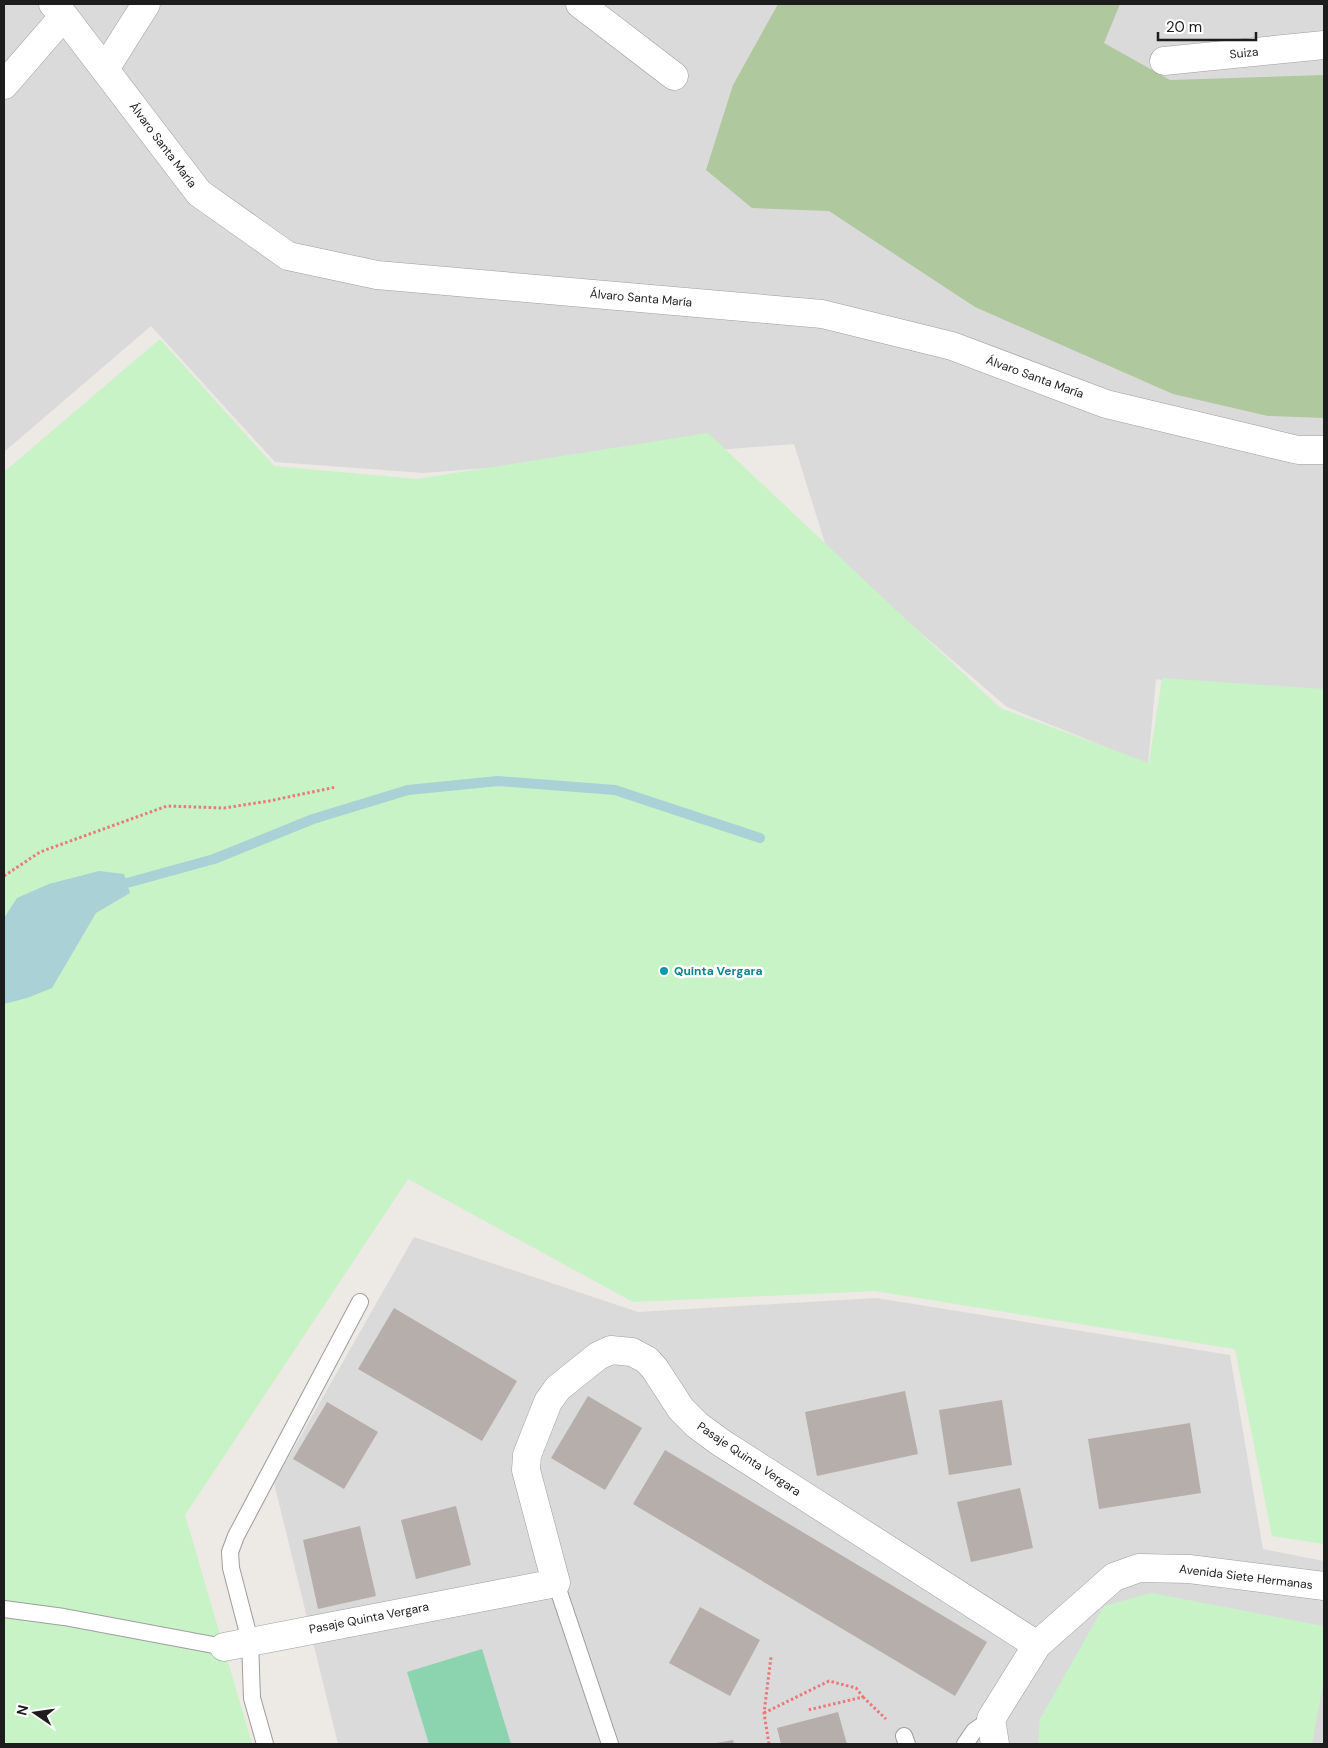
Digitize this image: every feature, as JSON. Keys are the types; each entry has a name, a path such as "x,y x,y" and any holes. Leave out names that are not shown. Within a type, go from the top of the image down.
{"street":[{"path":"105,69 146,4"},
{"path":"580,4 674,76"},
{"path":"4,85 59,10"},
{"name":"Álvaro Santa María","path":"59,10 199,193 288,256 377,275 822,314 952,346 1106,404 1298,450 1324,450"},
{"name":"Suiza","path":"1164,61 1324,45"},
{"name":"Pasaje Quinta Vergara","path":"224,1647 556,1583 526,1470 527,1455 548,1402 558,1388 598,1356 611,1350 632,1352 647,1360 656,1369 681,1409 697,1425 720,1442 1038,1645"},
{"name":"Avenida Siete Hermanas","path":"993,1731 1038,1645 1114,1578 1139,1568 1189,1568 1324,1586"}],"lane":[{"path":"265,1744 252,1698 250,1641 231,1568 230,1552 236,1536 360,1302"},
{"path":"556,1583 610,1744"},
{"path":"4,1609 64,1617 224,1647"},
{"path":"965,1744 974,1732 993,1731"}],"path":[{"path":"4,876 40,852 167,806 224,808 336,787"},
{"path":"769,1744 764,1713 770,1657"},
{"path":"764,1713 829,1681 856,1688 906,1740"},
{"path":"808,1710 863,1697"}],"shaded area":[{"path":"4,4 1324,4 1324,714 1156,679 1148,764 1007,707 828,553 794,444 424,473 275,462 151,326 4,452"},
{"path":"414,1237 638,1312 876,1298 1230,1355 1263,1549 1324,1561 1324,1744 338,1744 274,1483"}],"green space":[{"path":"778,4 1120,4 1104,43 1170,80 1324,75 1324,418 1268,416 1173,394 975,307 829,211 752,208 706,170 733,85"},
{"name":"Quinta Vergara","path":"160,339 274,466 417,479 708,433 1000,708 1149,763 1162,678 1324,689 1324,1544 1272,1536 1235,1349 875,1291 633,1302 408,1179 185,1515 252,1744 4,1744 4,472"},
{"path":"1151,1593 1324,1626 1324,1679 1312,1744 1038,1744 1040,1719 1104,1606"},
{"path":"482,1649 511,1744 429,1744 407,1672"}],"water":[{"path":"99,871 124,874 130,893 96,913 52,988 27,998 4,1004 4,918 17,898 49,884"}],"building":[{"path":"394,1308 517,1381 482,1441 358,1369"},
{"path":"905,1391 918,1454 817,1476 805,1412"},
{"path":"588,1396 642,1428 605,1490 551,1458"},
{"path":"1002,1400 1012,1465 949,1475 939,1410"},
{"path":"327,1402 378,1432 344,1489 293,1459"},
{"path":"1190,1423 1201,1493 1099,1509 1088,1439"},
{"path":"665,1450 987,1642 955,1696 633,1504"},
{"path":"1020,1488 1033,1548 971,1562 957,1502"},
{"path":"456,1506 471,1565 416,1579 401,1520"},
{"path":"360,1526 376,1596 318,1609 303,1540"},
{"path":"700,1607 760,1640 730,1696 669,1663"},
{"path":"838,1712 847,1744 781,1744 777,1728"},
{"path":"733,1740 734,1744 716,1743"}],"waterway":[{"path":"117,889 127,883 214,859 313,819 408,790 498,781 615,790 760,838"}],"place":[{"name":"Quinta Vergara","path":"664,971"}]}
